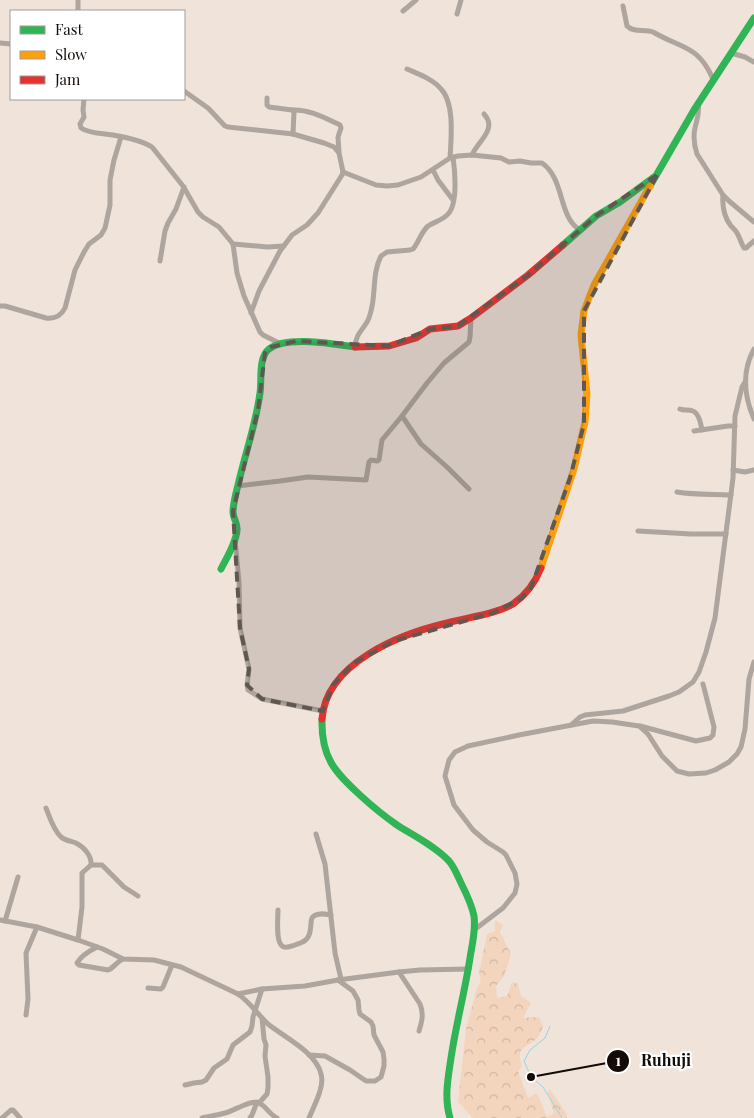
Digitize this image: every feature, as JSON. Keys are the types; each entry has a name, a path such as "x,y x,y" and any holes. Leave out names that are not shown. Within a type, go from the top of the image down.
{"main road":[{"path":"450,1118 446,1102 448,1075 456,1024 469,969 474,930 474,917 471,906 449,861 429,844 380,814 337,773 325,748 322,735 323,711 326,698 341,675 354,663 394,641 421,630 493,613 507,607 521,599 537,577 579,450 584,424 587,391 581,334 584,311 594,287 698,102 754,18"},
{"path":"221,569 235,539 237,525 234,511 238,486 258,410 261,368 265,353 271,347 296,341 355,346 389,346 416,338 430,329 458,326 528,274 596,216 620,202 657,175"}],"street":[{"path":"403,11 416,0"},
{"path":"457,14 461,0"},
{"path":"622,6 629,28 635,31 653,32 690,49 704,63 713,80"},
{"path":"731,53 754,62"},
{"path":"745,57 754,56"},
{"path":"355,346 357,336 368,321 372,308 376,274 381,256 387,252 413,249 428,227 449,213 454,200 455,185 451,158 451,120 446,96 441,88 427,78 407,69"},
{"path":"185,92 208,108 227,127 293,134 334,146 339,153"},
{"path":"251,313 258,291 284,246 292,235 307,225 318,213 343,172 339,153 338,137 340,125 299,110 269,107 267,105 267,98"},
{"path":"84,100 84,116 80,124 81,128 87,132 121,137 147,144 184,186 198,212 219,228 233,244 237,273 251,313 261,334 282,344"},
{"path":"698,102 699,114 695,126 694,146 697,154 728,202 754,222"},
{"path":"292,110 294,113 293,134"},
{"path":"472,155 490,125 484,114"},
{"path":"0,306 52,319 62,313 75,270 84,252 89,244 101,235 105,228 110,204 110,180 121,137"},
{"path":"343,172 376,185 387,186 398,185 417,179 451,158 472,155 501,158 509,162 540,162 545,164 557,182 569,218 574,226 580,230"},
{"path":"433,170 438,180 454,200"},
{"path":"160,260 165,231 176,209 184,186"},
{"path":"723,195 722,204 725,216 744,248 754,241"},
{"path":"233,244 267,247 284,246"},
{"path":"238,486 308,477 365,481 367,479 369,462 379,460 382,440 444,363 469,342 470,318"},
{"path":"754,349 746,366 745,382 748,404 754,419"},
{"path":"571,725 580,716 629,710 679,692 693,682 699,672 715,618 731,495 737,408 745,382"},
{"path":"680,409 696,412 701,422 702,430"},
{"path":"402,416 421,444 469,489"},
{"path":"694,431 735,426"},
{"path":"733,470 745,472 754,470"},
{"path":"677,492 701,495 731,495"},
{"path":"638,531 726,534"},
{"path":"235,539 239,583 240,628 249,669 246,685 248,690 262,699 323,711"},
{"path":"639,726 648,734 662,756 677,771 697,774 724,766 733,759 741,747 745,729 749,679 754,662"},
{"path":"474,930 503,908 515,893 517,884 515,873 506,855 473,830 454,805 445,776 449,760 455,752 468,746 593,721 639,726 696,740 710,738 714,727 702,684"},
{"path":"46,808 58,834 64,839 75,843 87,853 91,860 90,866 82,874 82,907 78,940"},
{"path":"309,1055 325,1056 366,1081 376,1081 381,1077 384,1066 383,1052 374,1035 371,1022 360,1014 358,1000 353,991 339,979 325,864 316,834"},
{"path":"90,866 102,865 124,887 138,896"},
{"path":"18,877 2,921 37,927 97,947 123,959 154,960 172,965 190,971 238,994 246,1000 262,1018 309,1055 320,1069 322,1082 309,1118"},
{"path":"278,910 279,944 287,948 304,942 308,938 313,917 322,914 331,915"},
{"path":"26,1015 28,999 26,953 37,927"},
{"path":"97,947 78,960 79,965 109,970 123,959"},
{"path":"148,988 163,988 172,965"},
{"path":"238,994 262,989 305,986 339,979 398,972 469,969"},
{"path":"398,972 422,1009 423,1015 419,1031"},
{"path":"185,1085 206,1080 216,1065 226,1059 233,1044 250,1032 262,989"},
{"path":"250,1118 258,1102 267,1094 268,1088 268,1069 265,1056 266,1045 262,1018"},
{"path":"202,1118 223,1114 258,1102"},
{"path":"258,1102 277,1118"},
{"path":"2,1118 12,1110 20,1118"}],"highlighted area":[{"path":"657,175 584,311 584,424 570,478 531,588 521,599 493,613 394,641 354,663 333,685 323,711 262,699 247,685 249,669 240,628 233,511 258,410 265,353 271,347 296,341 389,346 430,329 458,326 528,275 596,216"}],"green space":[{"path":"495,920 503,925 500,932 511,954 504,976 496,986 497,998 507,996 512,982 518,984 521,996 531,1003 523,1018 539,1017 543,1026 538,1037 521,1051 520,1059 522,1066 518,1071 528,1098 537,1093 547,1117 554,1113 548,1094 549,1088 566,1113 567,1118 473,1118 458,1102 466,1029 477,988 481,982 479,973 487,934 495,931"}],"waterway":[{"path":"550,1026 545,1038 530,1050 524,1061 531,1077 543,1087 562,1118"}],"traffic: fast":[{"path":"650,186 694,110 754,18"},
{"path":"563,245 596,216 620,202 654,177"},
{"path":"221,569 235,540 237,526 233,512 234,502 256,416 262,363 266,353 277,345 298,341 355,347"},
{"path":"322,719 324,744 331,763 337,771 379,811 397,825 431,846 449,861 472,908 474,937 448,1080 447,1103 450,1118"}],"traffic: slow":[{"path":"541,568 574,469 585,422 587,394 581,335 584,311 594,285 650,186"}],"traffic: jam":[{"path":"355,347 389,346 416,338 430,329 458,326 528,275 563,245"},
{"path":"322,719 327,699 337,682 351,667 368,654 388,643 428,628 505,608 522,597 536,579 541,568"}],"place":[{"name":"Ruhuji","path":"531,1077"}]}
